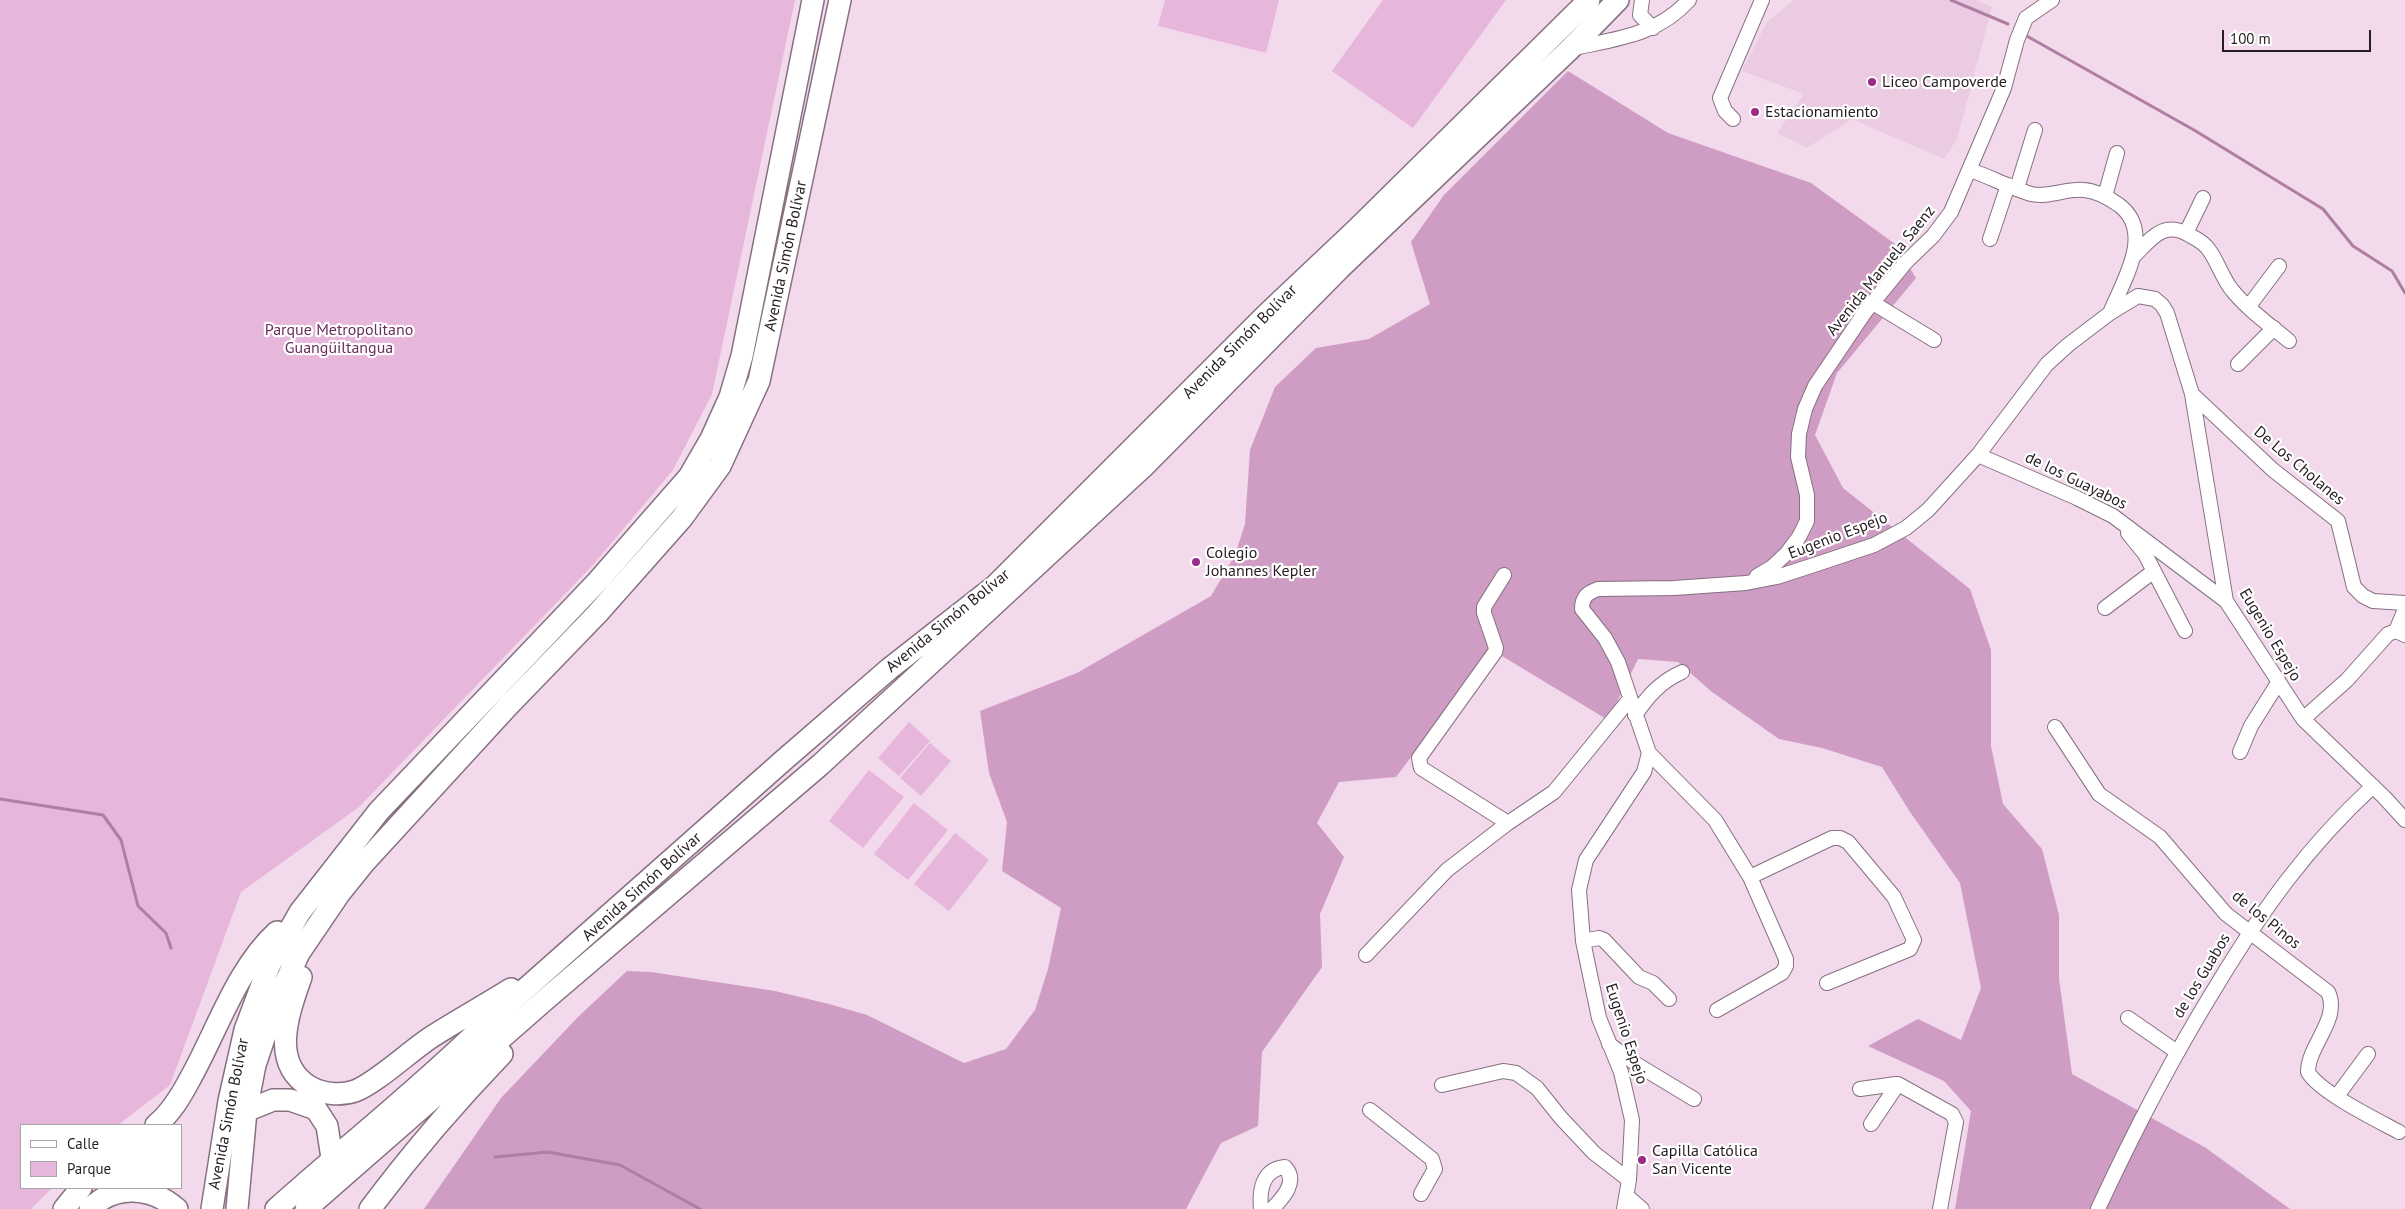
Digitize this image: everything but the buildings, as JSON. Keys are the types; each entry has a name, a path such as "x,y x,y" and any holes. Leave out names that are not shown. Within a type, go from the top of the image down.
{"highway":[{"name":"Avenida Simón Bolívar","path":"212,1209 231,1092 245,1030 269,966 300,912 379,811 598,581 689,477 711,439 730,398 742,356 813,0"},
{"name":"Avenida Simón Bolívar","path":"236,1209 246,1111 255,1065 272,1012 299,953 323,916 364,863 400,823 597,614 682,518 720,466 758,381 828,63 840,0"},
{"name":"Avenida Simón Bolívar","path":"276,1209 332,1158 442,1066 479,1030 785,759 874,682 995,586 1266,316 1589,0"},
{"name":"Avenida Simón Bolívar","path":"306,1209 546,999 820,765 1129,479 1340,268 1569,50 1618,0"},
{"path":"802,59 828,63"},
{"path":"157,1124 184,1091 239,983 267,941 300,912"},
{"path":"323,916 285,1027 286,1047 293,1073 318,1091 330,1094 355,1090 432,1037 570,951"},
{"path":"370,1209 406,1161 454,1105 512,1044 546,999"},
{"path":"246,1111 273,1100 290,1100 316,1109 327,1126 332,1158"},
{"path":"64,1209 80,1189"},
{"path":"90,1209 106,1197 120,1192 136,1190 154,1194 177,1209"}],"street":[{"path":"1642,0 1640,15 1653,28"},
{"path":"1553,36 1569,50 1627,37 1653,28 1676,14 1689,0"},
{"path":"1734,119 1725,111 1720,98 1762,0"},
{"name":"Avenida Manuela Saenz","path":"1746,583 1772,568 1799,537 1806,521 1808,507 1798,457 1799,434 1805,409 1814,386 1873,303 1906,262 1933,236 1951,212 2004,88 2017,40 2026,18 2052,0"},
{"path":"1990,239 2035,130"},
{"path":"2105,196 2117,153"},
{"path":"1970,170 2032,194 2085,190 2105,196 2125,210 2133,220 2136,230 2134,256 2110,313"},
{"path":"2186,233 2203,198"},
{"path":"2134,256 2153,236 2164,230 2176,229 2186,233 2209,249 2225,281 2249,306 2289,341"},
{"path":"2249,306 2279,266"},
{"name":"Eugenio Espejo","path":"1625,1202 1629,1180 1632,1120 1621,1072 1599,1018 1583,941 1579,890 1586,860 1644,772 1649,753 1614,654 1605,638 1582,609 1582,601 1587,593 1598,589 1674,588 1746,583 1776,577 1874,544 1906,528 1928,510 1978,455 2047,364 2068,344 2110,313 2138,296 2147,296 2160,302 2167,313 2192,394 2226,601 2303,719 2373,786 2405,820"},
{"path":"1873,303 1934,340"},
{"path":"2238,364 2274,328"},
{"name":"De Los Cholanes","path":"2192,394 2273,470 2338,521 2354,587 2363,596 2373,601 2405,603"},
{"name":"de los Guayabos","path":"1978,455 2077,498 2113,516 2226,601"},
{"path":"2113,516 2145,554 2185,631"},
{"path":"2105,608 2154,571"},
{"path":"1504,575 1484,606 1484,613 1496,648 1495,652 1419,758 1419,763 1421,768 1508,823"},
{"path":"2303,719 2347,680 2388,634 2401,633 2405,609"},
{"path":"1635,716 1654,690 1669,678 1682,672"},
{"path":"2240,752 2251,726 2278,683"},
{"path":"1366,955 1447,870 1508,823 1554,792 1629,700"},
{"name":"de los Pinos","path":"2055,727 2099,794 2160,837 2226,914 2328,992 2332,1001 2330,1012 2311,1051 2308,1072 2316,1082 2337,1096 2400,1132"},
{"path":"1649,753 1715,820 1750,877 1786,959 1786,966 1782,973 1717,1010"},
{"name":"de los Guabos","path":"2098,1209 2159,1083 2248,932 2302,859 2340,816 2373,786"},
{"path":"1750,877 1832,838 1840,838 1848,842 1894,897 1914,940 1910,949 1827,983"},
{"path":"1583,941 1599,938 1604,940 1638,977 1653,983 1669,999"},
{"path":"2128,1018 2177,1052"},
{"path":"1609,1044 1636,1064 1694,1099"},
{"path":"2337,1096 2368,1054"},
{"path":"1442,1085 1502,1070 1516,1073 1538,1088 1561,1118 1594,1153 1629,1180"},
{"path":"1871,1124 1896,1084"},
{"path":"1860,1089 1896,1084 1952,1114 1956,1122 1940,1209"},
{"path":"1370,1110 1432,1159 1435,1169 1421,1194"},
{"path":"1262,1209 1260,1198 1266,1175 1274,1168 1285,1167 1291,1173 1292,1182 1272,1209"},
{"path":"1625,1202 1642,1209"}],"shaded area":[{"name":"Liceo Campoverde","path":"1794,0 1976,0 1992,7 1957,139 1944,159 1852,119 1807,148 1777,133 1804,94 1742,71 1767,22"},
{"path":"1568,71 1668,133 1811,183 1895,244 1916,278 1837,373 1815,435 1843,488 1970,589 1991,650 1991,746 2003,804 2042,849 2059,915 2059,979 2072,1074 2206,1148 2290,1209 1955,1209 1971,1111 1944,1081 1868,1046 1918,1019 1961,1040 1981,988 1960,883 1910,812 1882,767 1822,748 1779,739 1712,692 1678,662 1638,659 1608,720 1492,650 1396,777 1339,782 1317,823 1344,857 1320,914 1322,967 1262,1052 1258,1126 1221,1143 1186,1209 424,1209 501,1098 578,1017 627,971 651,972 775,991 829,1004 867,1015 964,1063 1006,1049 1035,1010 1048,969 1061,908 1002,871 1007,822 989,773 980,711 1077,673 1211,596 1235,555 1245,524 1250,450 1275,387 1316,348 1369,339 1430,304 1411,242 1444,195"}],"green space":[{"name":"Parque Metropolitano Guangüiltangua","path":"0,0 795,0 712,394 673,470 592,566 359,807 241,892 170,1085 119,1124 20,1124 20,1189 51,1189 31,1209 0,1209"},
{"path":"1165,0 1279,0 1266,53 1158,26"},
{"path":"1383,0 1506,0 1413,128 1332,71"},
{"path":"909,722 930,741 899,776 878,758"},
{"path":"930,743 951,761 921,796 900,778"},
{"path":"869,770 904,797 863,848 829,821"},
{"path":"914,803 948,830 908,880 874,854"},
{"path":"955,833 989,860 949,911 914,884"}],"waterway":[{"path":"1951,0 2008,24"},
{"path":"2025,35 2194,130 2323,209 2353,246 2392,271 2405,293"},
{"path":"0,799 103,815 121,840 138,906 166,933 171,948"},
{"path":"495,1157 548,1152 620,1165 700,1209"}],"place":[{"name":"Liceo Campoverde","path":"1872,82"},
{"name":"Estacionamiento","path":"1755,112"},
{"name":"Colegio Johannes Kepler","path":"1196,562"},
{"name":"Capilla Católica San Vicente","path":"1642,1160"}]}
